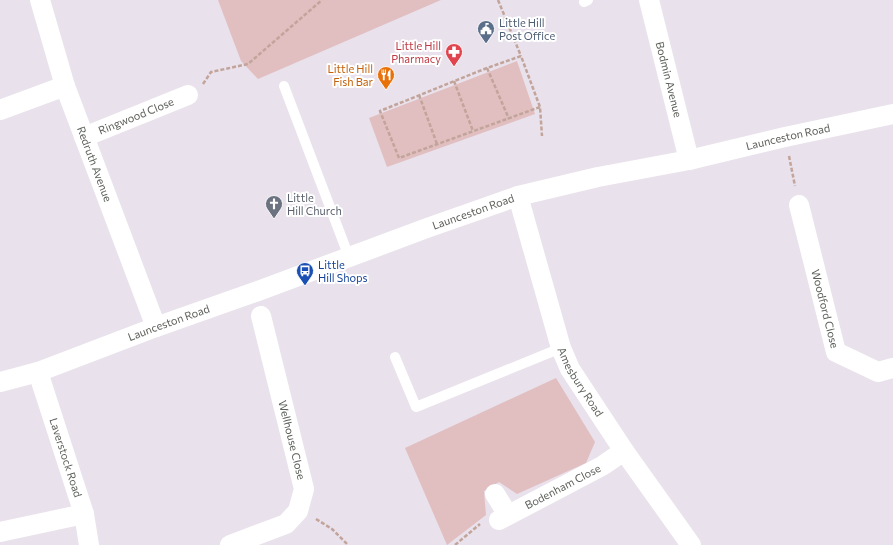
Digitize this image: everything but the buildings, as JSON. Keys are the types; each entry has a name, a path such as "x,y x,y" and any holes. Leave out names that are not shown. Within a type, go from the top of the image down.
{"street":[{"name":"Redruth Avenue","path":"40,0 65,86 156,327"},
{"name":"Bodmin Avenue","path":"649,0 689,160"},
{"path":"0,110 65,86"},
{"name":"Ringwood Close","path":"84,137 188,95"},
{"name":"Launceston Road","path":"0,382 38,372 156,327 518,196 598,177 689,160 785,137 893,114"},
{"name":"Amesbury Road","path":"518,196 561,348 570,369 624,451 691,545"},
{"name":"Woodford Close","path":"799,204 836,352 878,372 893,368"},
{"name":"Wellhouse Close","path":"261,316 304,488 298,511"},
{"name":"Laverstock Road","path":"38,372 84,514 89,545"},
{"name":"Bodenham Close","path":"504,517 602,466 624,451"},
{"path":"495,494 504,517"},
{"path":"230,545 286,524 298,511"},
{"path":"0,532 84,514"}],"lane":[{"path":"284,86 349,257"},
{"path":"395,358 416,407 561,348"}],"path":[{"path":"188,95 196,95 211,72 248,64 322,0"},
{"path":"498,0 540,107 542,136"},
{"path":"521,56 380,111 398,158 540,107"},
{"path":"488,68 509,119"},
{"path":"454,81 473,131"},
{"path":"419,95 437,144"},
{"path":"785,137 799,204"},
{"path":"298,511 332,529 348,545"},
{"path":"455,545 487,519 504,517"}],"shaded area":[{"path":"218,0 441,0 258,79 241,61"},
{"path":"517,61 535,114 387,167 369,118"},
{"path":"556,378 595,442 586,463 517,494 499,482 484,491 486,515 447,545 405,448"}],"place":[{"name":"Little Hill Post Office","path":"486,44"},
{"name":"Little Hill Pharmacy","path":"454,67"},
{"name":"Little Hill Fish Bar","path":"386,90"},
{"name":"Little Hill Church","path":"274,219"},
{"name":"Little Hill Shops","path":"305,286"}]}
